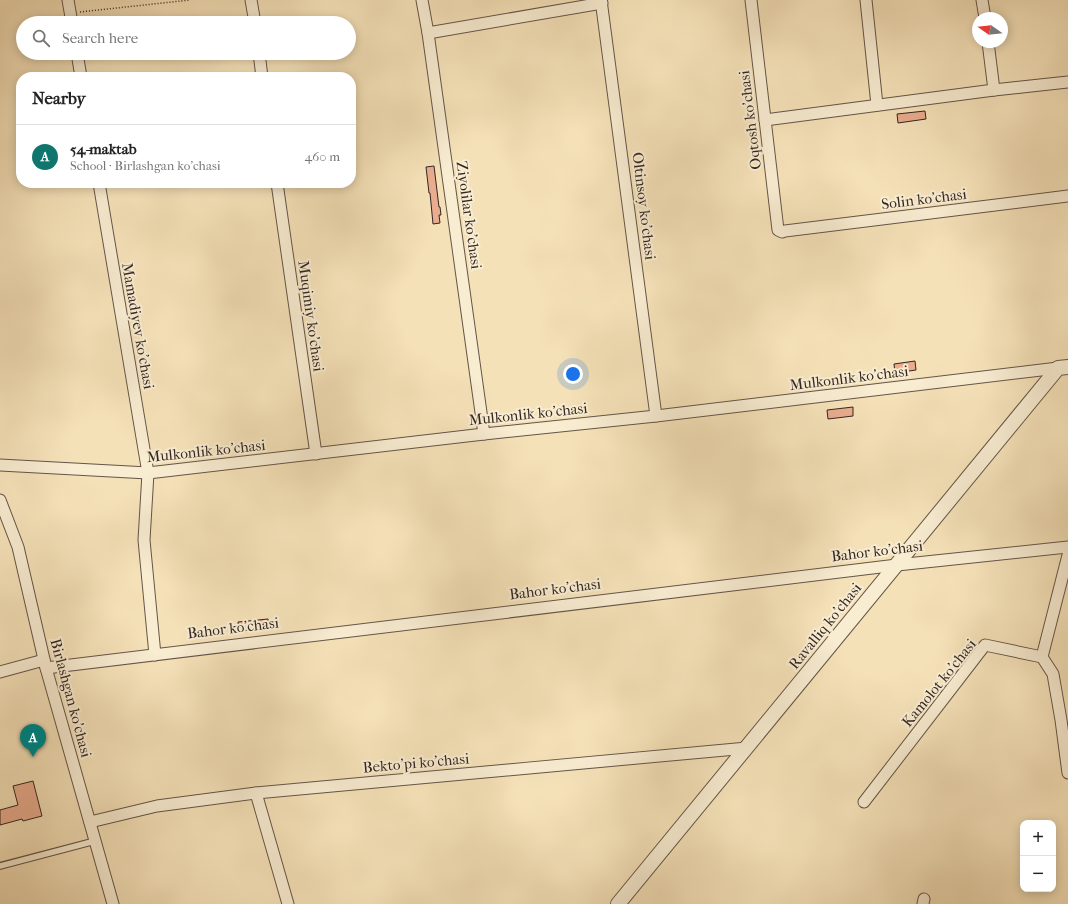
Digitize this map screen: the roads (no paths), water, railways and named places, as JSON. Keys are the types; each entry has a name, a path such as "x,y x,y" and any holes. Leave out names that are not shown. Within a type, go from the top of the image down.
{"street":[{"path":"68,0 71,16"},
{"path":"251,0 253,16"},
{"name":"Ziyolilar ko'chasi","path":"422,0 428,33 484,434"},
{"name":"Oqtosh ko'chasi","path":"751,0 777,226 778,230 782,232 785,231"},
{"path":"866,0 877,105"},
{"path":"982,0 984,12"},
{"path":"428,33 602,1"},
{"name":"Oltinsoy ko'chasi","path":"602,1 656,416"},
{"path":"989,48 994,90"},
{"path":"78,60 80,72"},
{"path":"260,60 261,72"},
{"path":"765,120 994,90 1068,82"},
{"name":"Mamadiyev ko'chasi","path":"100,188 148,473 144,540 155,654"},
{"name":"Muqimiy ko'chasi","path":"278,188 316,454"},
{"name":"Solin ko'chasi","path":"785,231 1068,196"},
{"name":"Mulkonlik ko'chasi","path":"0,465 148,473 484,434 656,416 1063,367"},
{"name":"Ravalliq ko'chasi","path":"618,904 897,565 1063,367"},
{"name":"Birlashgan ko'chasi","path":"0,500 18,547 45,664 113,904"},
{"name":"Bahor ko'chasi","path":"0,672 45,664 155,654 897,565 1068,547"},
{"path":"1068,555 1042,656 1053,674 1068,773"},
{"name":"Kamolot ko'chasi","path":"864,802 985,645 1042,656"},
{"name":"Bekto'pi ko'chasi","path":"90,822 157,806 256,793 747,748"},
{"path":"256,793 288,904"}],"lane":[{"path":"0,866 95,841"}],"place":[{"name":"54-maktab","path":"33,757"}]}
